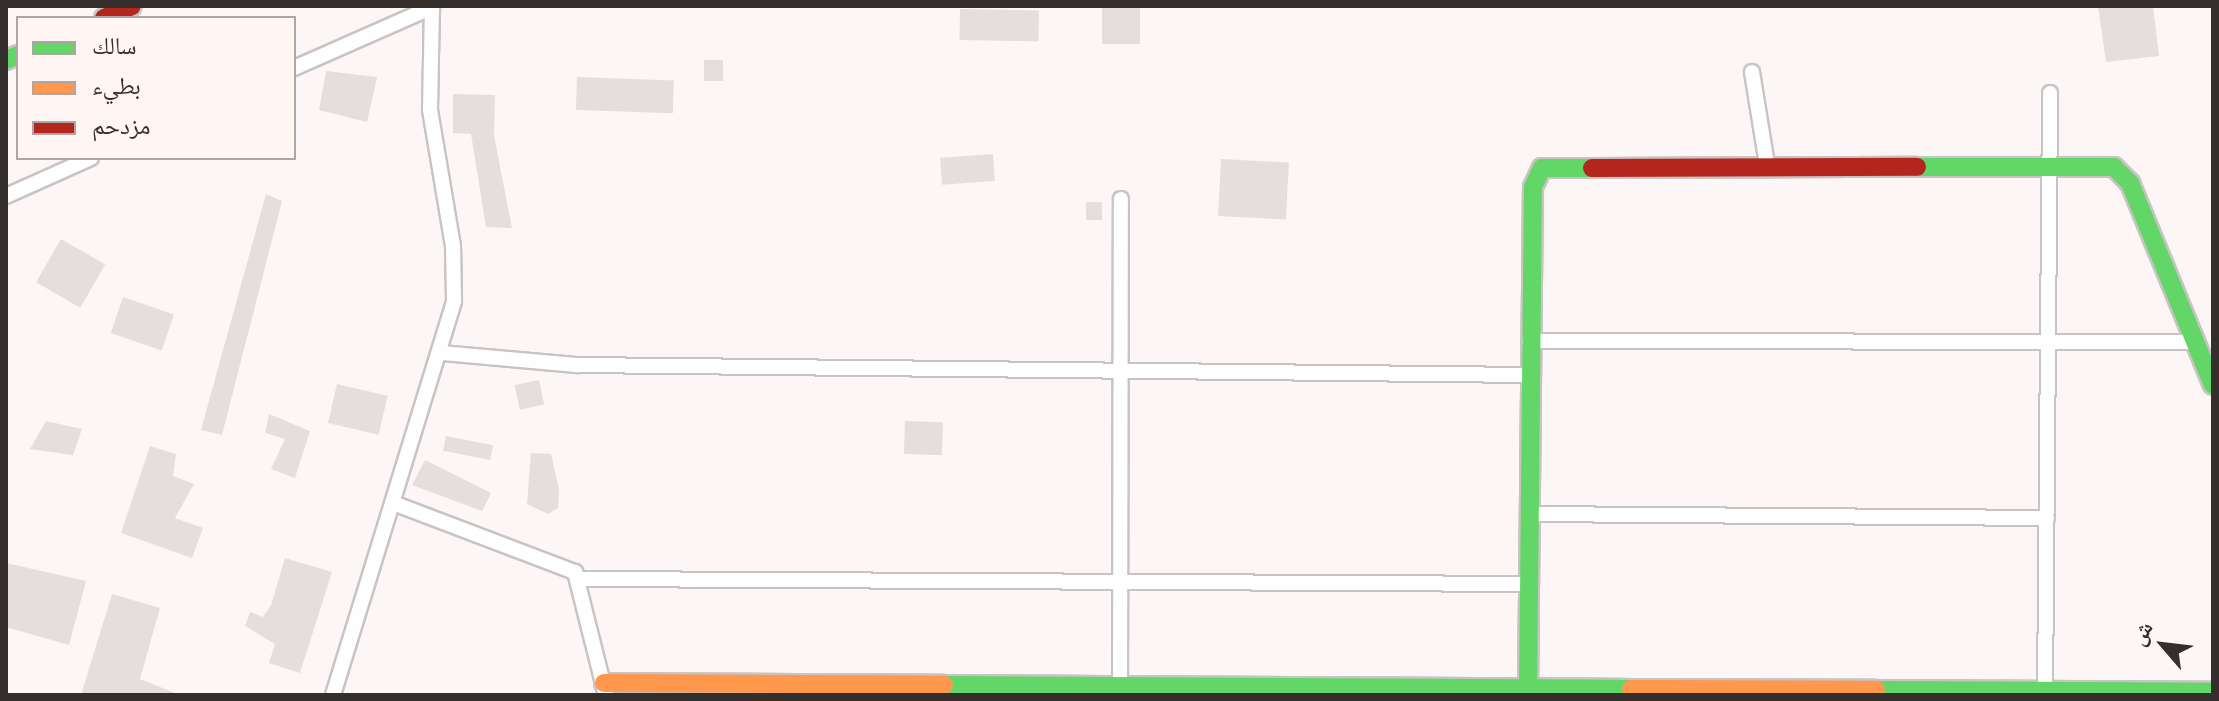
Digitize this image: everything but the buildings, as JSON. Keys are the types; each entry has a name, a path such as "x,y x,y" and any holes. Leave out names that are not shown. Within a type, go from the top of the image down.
{"street":[{"path":"109,16 132,6"},
{"path":"296,67 432,6 430,110 456,273 442,353 333,695"},
{"path":"1752,72 1767,165"},
{"path":"2045,693 2050,93"},
{"path":"6,196 87,160"},
{"path":"1528,691 1528,375 1533,182 1542,168 2049,166 2124,172 2213,385"},
{"path":"1120,690 1121,199"},
{"path":"1529,341 2193,342"},
{"path":"442,353 577,365 1528,375"},
{"path":"393,503 582,579 1528,584"},
{"path":"1528,514 2047,518"},
{"path":"582,579 605,689 2213,692"}],"traffic: fast":[{"path":"6,60 16,56"},
{"path":"1917,167 2114,167 2130,183 2213,385"},
{"path":"1528,695 1533,187 1542,168 1592,168"},
{"path":"944,685 1631,689"},
{"path":"1876,690 2213,692"}],"traffic: slow":[{"path":"604,683 944,685"},
{"path":"1631,689 1876,690"}],"traffic: jam":[{"path":"109,16 132,6"},
{"path":"1592,168 1917,167"}]}
